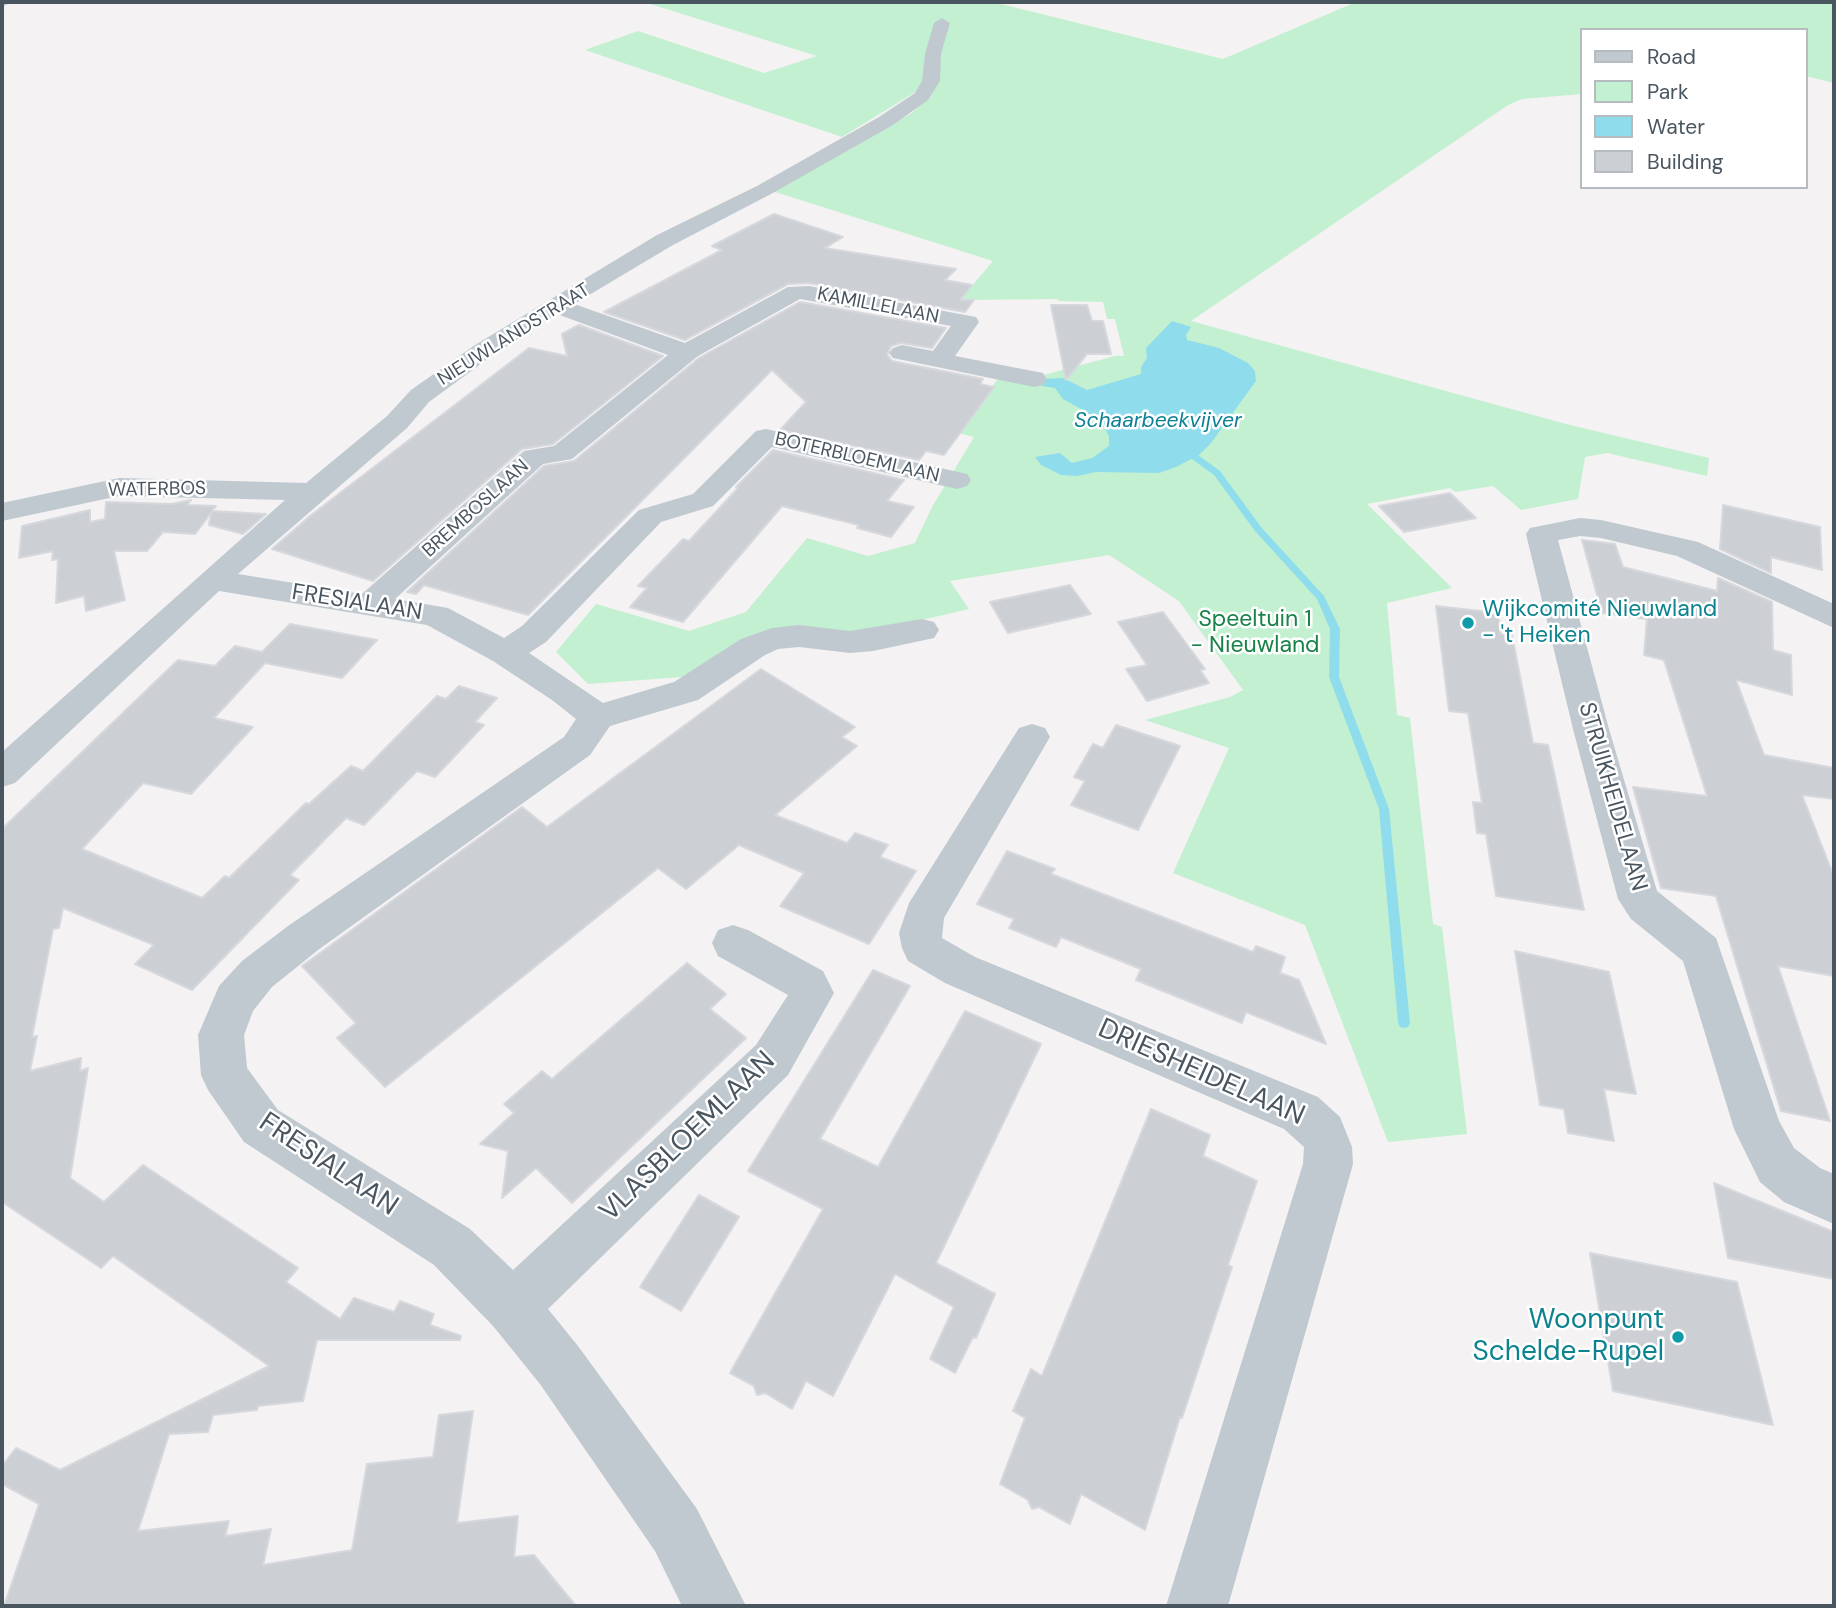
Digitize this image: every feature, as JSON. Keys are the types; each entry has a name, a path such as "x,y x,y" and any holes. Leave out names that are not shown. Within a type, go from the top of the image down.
{"street":[{"name":"NIEUWLANDSTRAAT","path":"2,774 259,537 397,422 420,396 484,350 665,240 764,190 886,121 922,96 930,81 933,54 942,23"},
{"name":"KAMILLELAAN","path":"689,351 796,292 967,322 939,360"},
{"path":"555,306 673,349 689,351"},
{"name":"BREMBOSLAAN","path":"370,604 534,457 562,453 689,351"},
{"name":"KAMILLELAAN","path":"902,353 1034,379"},
{"name":"BOTERBLOEMLAAN","path":"505,653 534,634 650,516 703,500 766,437 957,480"},
{"name":"WATERBOS","path":"2,512 119,487 315,492"},
{"name":"STRUIKHEIDELAAN","path":"1834,617 1687,549 1601,529 1580,527 1541,534 1591,729 1639,899 1702,951 1758,1129 1777,1165 1802,1185 1834,1199"},
{"name":"FRESIALAAN","path":"214,580 436,616 505,653 564,691 597,717 577,746 303,938 257,974 235,1000 220,1035 224,1075 261,1126 452,1247 512,1307 559,1365 676,1530 715,1606"},
{"path":"597,717 686,691 753,647 772,639 799,636 862,641 922,630"},
{"name":"DRIESHEIDELAAN","path":"1031,737 923,915 920,933 923,948 960,970 1301,1113 1323,1133 1328,1147 1328,1164 1197,1606"},
{"name":"VLASBLOEMLAAN","path":"512,1307 772,1060 805,1006 812,993 808,984 733,943"}],"green space":[{"name":"Speeltuin 1 - Nieuwland","path":"644,2 993,2 1223,59 1356,2 1834,2 1834,83 1808,76 1808,28 1580,28 1580,94 1522,99 1508,105 1191,321 1566,424 1709,458 1707,476 1607,453 1585,457 1578,499 1521,510 1493,486 1455,492 1450,488 1367,504 1452,588 1387,603 1397,715 1410,718 1433,924 1442,927 1467,1134 1388,1142 1305,925 1173,873 1229,748 1145,720 1230,697 1243,690 1179,601 1109,555 950,581 969,609 866,633 782,630 682,677 588,684 556,652 596,604 689,631 746,612 807,538 868,556 915,543 932,507 974,437 959,433 999,377 1025,380 1115,356 1124,356 1115,319 1107,319 1103,302 1057,299 960,300 993,261 772,191 912,113 932,94 917,91 842,137 585,50 638,31 764,73 817,56"}],"water":[{"name":"Schaarbeekvijver","path":"1172,321 1191,327 1186,335 1187,340 1219,348 1248,363 1255,371 1256,381 1211,443 1199,455 1159,473 1096,472 1077,476 1061,475 1041,465 1035,457 1060,453 1072,463 1092,458 1109,446 1109,436 1099,419 1063,399 1055,388 1042,386 1040,382 1043,379 1063,378 1087,390 1141,374 1141,367 1147,358 1146,348"}],"building":[{"path":"774,214 843,237 825,248 956,269 945,280 972,285 960,300 974,300 965,312 809,283 788,284 685,340 604,312 722,250 712,246"},
{"path":"800,302 946,328 932,348 901,343 891,346 887,355 892,361 983,379 980,384 994,387 944,455 926,451 919,460 780,430 806,402 772,370 528,615 424,585 416,594 407,592 544,466 574,461 699,358"},
{"path":"1051,305 1087,305 1092,321 1103,321 1111,354 1087,354 1066,380"},
{"path":"579,325 663,356 553,444 522,449 373,581 272,549 310,516 529,348 567,356 562,334"},
{"path":"773,450 904,480 887,501 914,507 891,537 857,528 859,525 782,506 683,622 630,607 647,588 638,586 683,539 689,541"},
{"path":"1450,493 1476,518 1404,532 1379,506"},
{"path":"191,500 187,505 216,506 212,511 266,514 243,534 209,525 211,513 195,534 163,532 147,551 114,551 125,600 86,611 84,596 56,603 58,559 52,560 53,551 19,558 22,526 90,510 90,522 105,519 106,502 171,504"},
{"path":"1723,505 1820,527 1822,570 1771,557 1771,573 1720,549"},
{"path":"1582,540 1615,544 1623,567 1717,591 1718,578 1772,602 1773,650 1791,655 1792,695 1736,680 1764,755 1834,768 1834,799 1802,795 1834,877 1834,976 1778,966 1830,1121 1781,1111 1716,896 1661,888 1633,787 1707,796 1664,660 1644,655 1647,619 1602,613"},
{"path":"1070,585 1091,614 1008,633 990,602"},
{"path":"1436,606 1498,613 1501,634 1512,635 1533,743 1548,745 1584,910 1496,896 1486,834 1477,833 1473,802 1482,803 1468,713 1449,711"},
{"path":"1163,612 1205,669 1200,670 1209,683 1147,701 1126,669 1147,665 1118,622"},
{"path":"290,624 377,640 342,678 265,663 214,718 253,727 191,794 143,783 82,849 202,898 225,876 229,878 306,803 309,804 351,766 363,771 437,696 446,699 459,686 497,698 475,722 484,725 435,777 417,771 364,825 346,818 290,875 299,880 192,990 135,964 154,945 63,908 59,928 53,929 32,1037 37,1036 30,1071 81,1058 80,1071 88,1068 70,1178 104,1202 143,1165 298,1268 286,1282 340,1319 354,1298 394,1312 400,1301 434,1314 430,1325 461,1336 460,1340 317,1340 303,1401 213,1415 208,1432 169,1434 138,1531 229,1521 225,1536 271,1529 263,1565 352,1550 367,1464 433,1457 439,1415 473,1411 457,1523 518,1516 514,1557 534,1555 576,1606 4,1606 39,1504 2,1484 2,1466 16,1448 60,1470 269,1366 113,1256 101,1268 2,1202 2,829 178,660 215,666 235,646 262,652"},
{"path":"761,669 855,727 842,737 857,746 775,815 847,843 855,833 888,845 880,857 916,871 869,944 780,906 804,873 739,845 686,889 658,868 385,1087 337,1038 356,1023 302,966 522,807 547,827"},
{"path":"1116,725 1180,746 1138,830 1071,805 1085,781 1074,777 1093,744 1103,748"},
{"path":"1007,851 1055,869 1051,874 1253,952 1256,946 1285,957 1280,973 1299,980 1326,1044 1246,1012 1242,1023 1136,980 1141,969 1061,937 1056,947 1009,928 1014,919 977,904"},
{"path":"1515,951 1609,972 1636,1094 1604,1089 1614,1141 1568,1133 1564,1109 1540,1105"},
{"path":"687,963 726,994 710,1009 746,1038 572,1203 536,1168 502,1198 508,1151 480,1144 514,1113 504,1104 542,1071 552,1079"},
{"path":"873,970 910,986 820,1139 878,1167 965,1011 1041,1044 936,1263 995,1294 976,1338 973,1337 955,1373 930,1359 954,1307 895,1274 833,1396 806,1381 792,1409 765,1393 757,1395 754,1386 730,1373 823,1209 748,1171"},
{"path":"1151,1109 1210,1135 1203,1156 1257,1181 1228,1265 1232,1267 1182,1418 1180,1417 1145,1530 1081,1494 1070,1524 1039,1507 1032,1509 1028,1500 1000,1484 1025,1418 1013,1411 1031,1369 1042,1376"},
{"path":"1714,1183 1834,1232 1834,1279 1728,1258"},
{"path":"699,1195 739,1217 681,1311 640,1287"},
{"name":"Woonpunt Schelde-Rupel","path":"1590,1253 1737,1282 1773,1425 1613,1391"}],"waterway":[{"path":"1195,457 1217,473 1258,529 1321,598 1335,629 1334,677 1384,809 1404,1023"}],"place":[{"name":"Wijkcomité Nieuwland - 't Heiken","path":"1468,623"},
{"name":"Woonpunt Schelde-Rupel","path":"1678,1337"}]}
